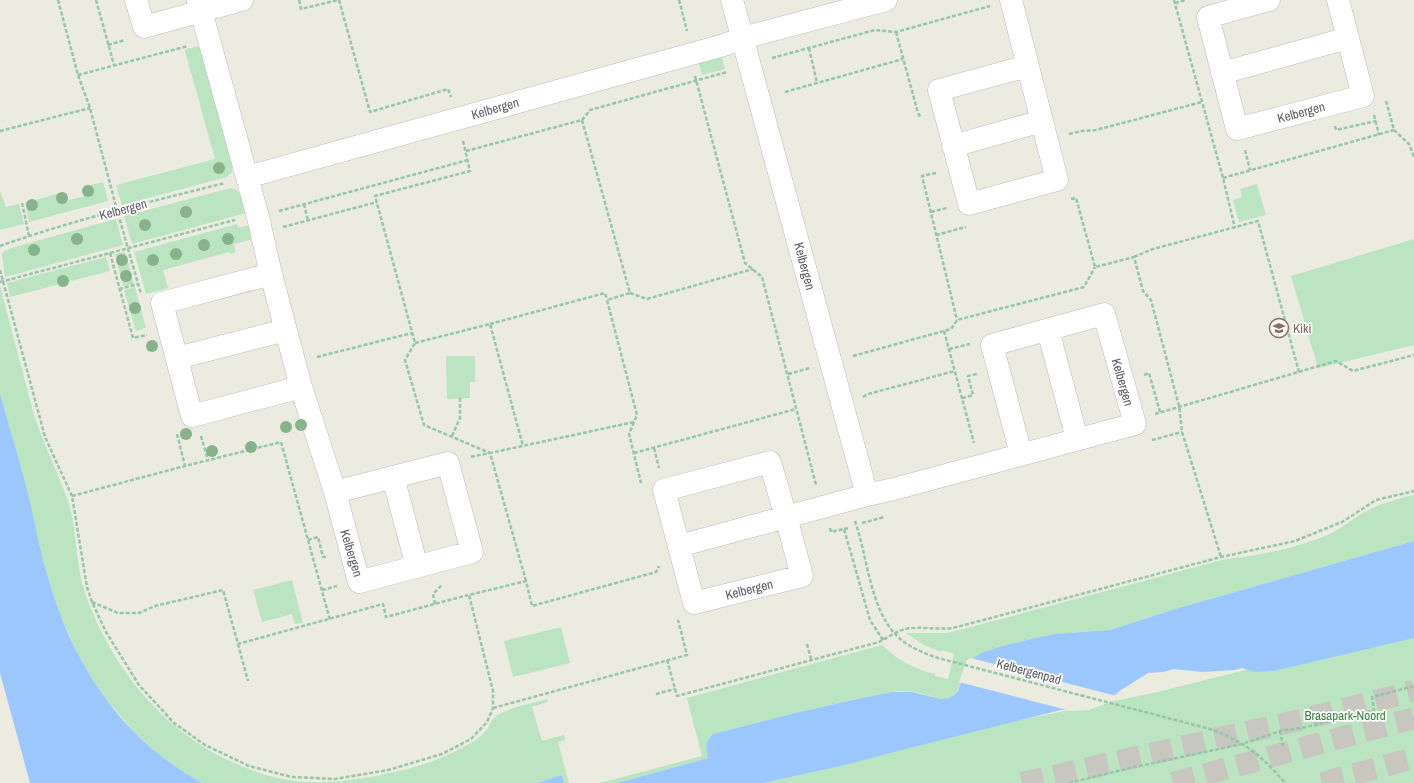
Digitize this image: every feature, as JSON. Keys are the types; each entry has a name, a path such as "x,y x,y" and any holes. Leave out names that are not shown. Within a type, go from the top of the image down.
{"street":[{"path":"136,0 144,27 199,6 242,0"},
{"name":"Kelbergen","path":"732,0 843,407 857,498"},
{"name":"Kelbergen","path":"247,177 724,45 743,38 886,0"},
{"path":"1011,0 1028,66 1057,180 969,204 939,90 1028,66"},
{"name":"Kelbergen","path":"1269,0 1208,17 1237,129 1363,96 1338,0"},
{"name":"Kelbergen","path":"199,6 258,217 271,274 301,387 335,492 359,582 472,552 448,463 335,492"},
{"path":"1222,73 1348,38"},
{"path":"954,146 1042,121"},
{"path":"271,274 162,303 192,416 301,387"},
{"name":"Kelbergen","path":"679,546 1135,424 1104,314 992,345 1021,454"},
{"path":"177,358 286,330"},
{"path":"1048,330 1077,439"},
{"name":"Kelbergen","path":"770,462 786,517 802,576 694,603 664,490 770,462"},
{"path":"393,477 417,567"}],"path":[{"path":"58,0 78,75 90,108 141,296"},
{"path":"96,0 114,65"},
{"path":"299,0 302,9 339,0 370,112 448,88 466,151 470,171 376,196 415,343"},
{"path":"679,0 692,53 696,81 745,263 762,277 796,409 831,532 849,528"},
{"path":"1186,0 1174,2 1223,178 1235,228"},
{"path":"896,32 918,113 924,121"},
{"path":"108,45 126,40"},
{"path":"78,75 185,47"},
{"path":"808,48 817,83"},
{"path":"785,92 903,59"},
{"path":"1076,133 1096,130 1202,102"},
{"path":"0,131 90,108"},
{"path":"1375,119 1379,135"},
{"path":"582,120 630,293"},
{"path":"1223,178 1394,130"},
{"path":"1245,150 1250,170"},
{"path":"936,172 922,176 957,320"},
{"name":"Kelbergen","path":"0,246 117,210 247,177"},
{"path":"282,232 283,227 377,202"},
{"path":"22,203 29,236"},
{"path":"304,204 308,221"},
{"path":"931,212 949,208"},
{"path":"1134,257 1153,249 1258,222 1299,372"},
{"path":"110,253 133,338 151,334"},
{"path":"788,374 951,329 957,320 1084,287 1095,267"},
{"path":"0,270 1,282 45,437 72,496 87,587 92,602 106,632 139,685 174,723 205,745 249,766 292,777 335,779 388,770 442,754 471,739 487,722 493,708 493,691 469,595"},
{"path":"607,300 630,293 647,299 753,270"},
{"path":"119,289 138,284"},
{"path":"490,453 424,425 405,360 415,343 605,293 637,415 629,434 643,490"},
{"path":"490,324 523,446"},
{"path":"944,331 976,449"},
{"path":"314,357 412,332"},
{"path":"949,349 966,344"},
{"path":"1153,414 1336,362 1353,371 1414,355"},
{"path":"843,407 851,405 868,394 955,371"},
{"path":"962,398 973,395 968,376 979,373"},
{"path":"1142,375 1149,373 1160,412"},
{"path":"452,436 460,418 460,398"},
{"path":"634,453 796,409"},
{"path":"472,457 634,422"},
{"path":"176,429 185,466"},
{"path":"201,435 208,460"},
{"path":"72,496 282,442 330,620"},
{"path":"654,448 659,467"},
{"path":"490,453 532,606 656,572 661,563 664,566"},
{"path":"667,660 677,696 883,640 903,630 911,628 953,628 1221,557 1295,541 1342,522 1376,500 1414,491"},
{"name":"Kelbergenpad","path":"857,498 856,525 873,590 886,620 895,634 907,644 924,653 952,662 1210,729 1227,735 1255,752 1285,783"},
{"path":"844,529 870,620 883,640"},
{"path":"308,540 318,537 323,557 331,555"},
{"path":"238,644 330,620 352,612 383,604 386,617 526,581"},
{"path":"322,590 337,586"},
{"path":"92,602 118,613 139,613 155,606 223,590 248,681"},
{"path":"493,708 687,655 676,615"},
{"path":"299,624 300,628"},
{"path":"807,644 811,659"},
{"path":"1069,783 1130,768 1242,744 1280,731 1306,727 1374,710 1372,697 1414,686"},
{"path":"656,694 675,689"},
{"path":"1280,731 1283,746"}],"green space":[{"path":"200,46 232,164 232,172 227,177 122,205 116,185 215,159 185,51 186,49"},
{"path":"721,55 725,69 702,75 698,61"},
{"path":"103,182 108,201 29,222 25,203 63,192 66,201 85,196 83,187"},
{"path":"1257,184 1266,215 1239,222 1233,200 1242,197 1240,189"},
{"path":"231,188 238,191 240,194 246,213 132,244 124,216"},
{"path":"0,191 6,207 19,204 24,224 0,230"},
{"path":"116,219 123,245 5,277 2,255 3,252 11,248"},
{"path":"237,224 238,228 249,225 253,239 234,244 236,252 230,254 229,252 163,270 168,288 146,294 134,252"},
{"path":"1414,239 1414,345 1318,368 1291,276"},
{"path":"125,252 134,284 123,286 115,254"},
{"path":"106,257 110,271 10,297 7,283"},
{"path":"0,286 34,415 70,507 80,572 85,593 109,646 142,694 162,715 208,750 243,767 269,776 288,780 328,782 380,775 412,768 434,761 464,747 476,739 485,732 492,720 499,714 547,699 548,702 532,707 542,741 564,735 565,740 558,742 569,783 564,783 562,775 537,783 202,783 184,773 159,755 135,733 104,697 82,664 58,609 48,580 29,500 0,394"},
{"path":"135,287 146,328 136,331 124,290"},
{"path":"446,356 475,356 475,382 470,382 470,398 447,399"},
{"path":"1414,495 1414,541 1175,609 1110,630 1054,634 963,678 956,693 948,698 941,699 916,692 898,691 791,714 713,734 708,758 617,783 600,783 702,756 687,698 882,645 906,663 935,674 935,676 948,679 954,654 942,650 941,652 924,645 906,633 946,633 960,630 1226,559 1293,547 1332,533 1359,515 1375,507"},
{"path":"292,580 303,623 295,624 292,614 262,622 253,590"},
{"path":"561,627 570,663 513,677 504,641"},
{"name":"Brasapark-Noord","path":"1414,628 1414,783 764,783 796,776 928,739 1153,693"}],"water":[{"path":"0,394 27,488 49,581 60,613 88,672 105,698 125,723 148,745 174,765 202,783 30,783 0,673"},
{"path":"1414,541 1414,638 1274,671 1255,672 1242,668 1235,670 1202,672 1174,669 1163,672 1148,673 1121,690 1109,700 1077,708 1061,710 849,764 764,783 617,783 708,758 707,745 713,734 791,714 892,692 912,692 941,699 948,698 958,691 969,661 983,652 1054,634 1110,630 1175,609"},
{"path":"562,775 564,783 537,783"}],"pier":[{"path":"971,658 1116,696 1110,702 1089,710 1071,711 959,682 967,660"}],"tunnel":[{"path":"1022,783 1304,719 1414,691"},
{"path":"1173,783 1414,718"},
{"path":"1322,783 1414,758"}],"place":[{"name":"Kiki","path":"1279,328"}]}
